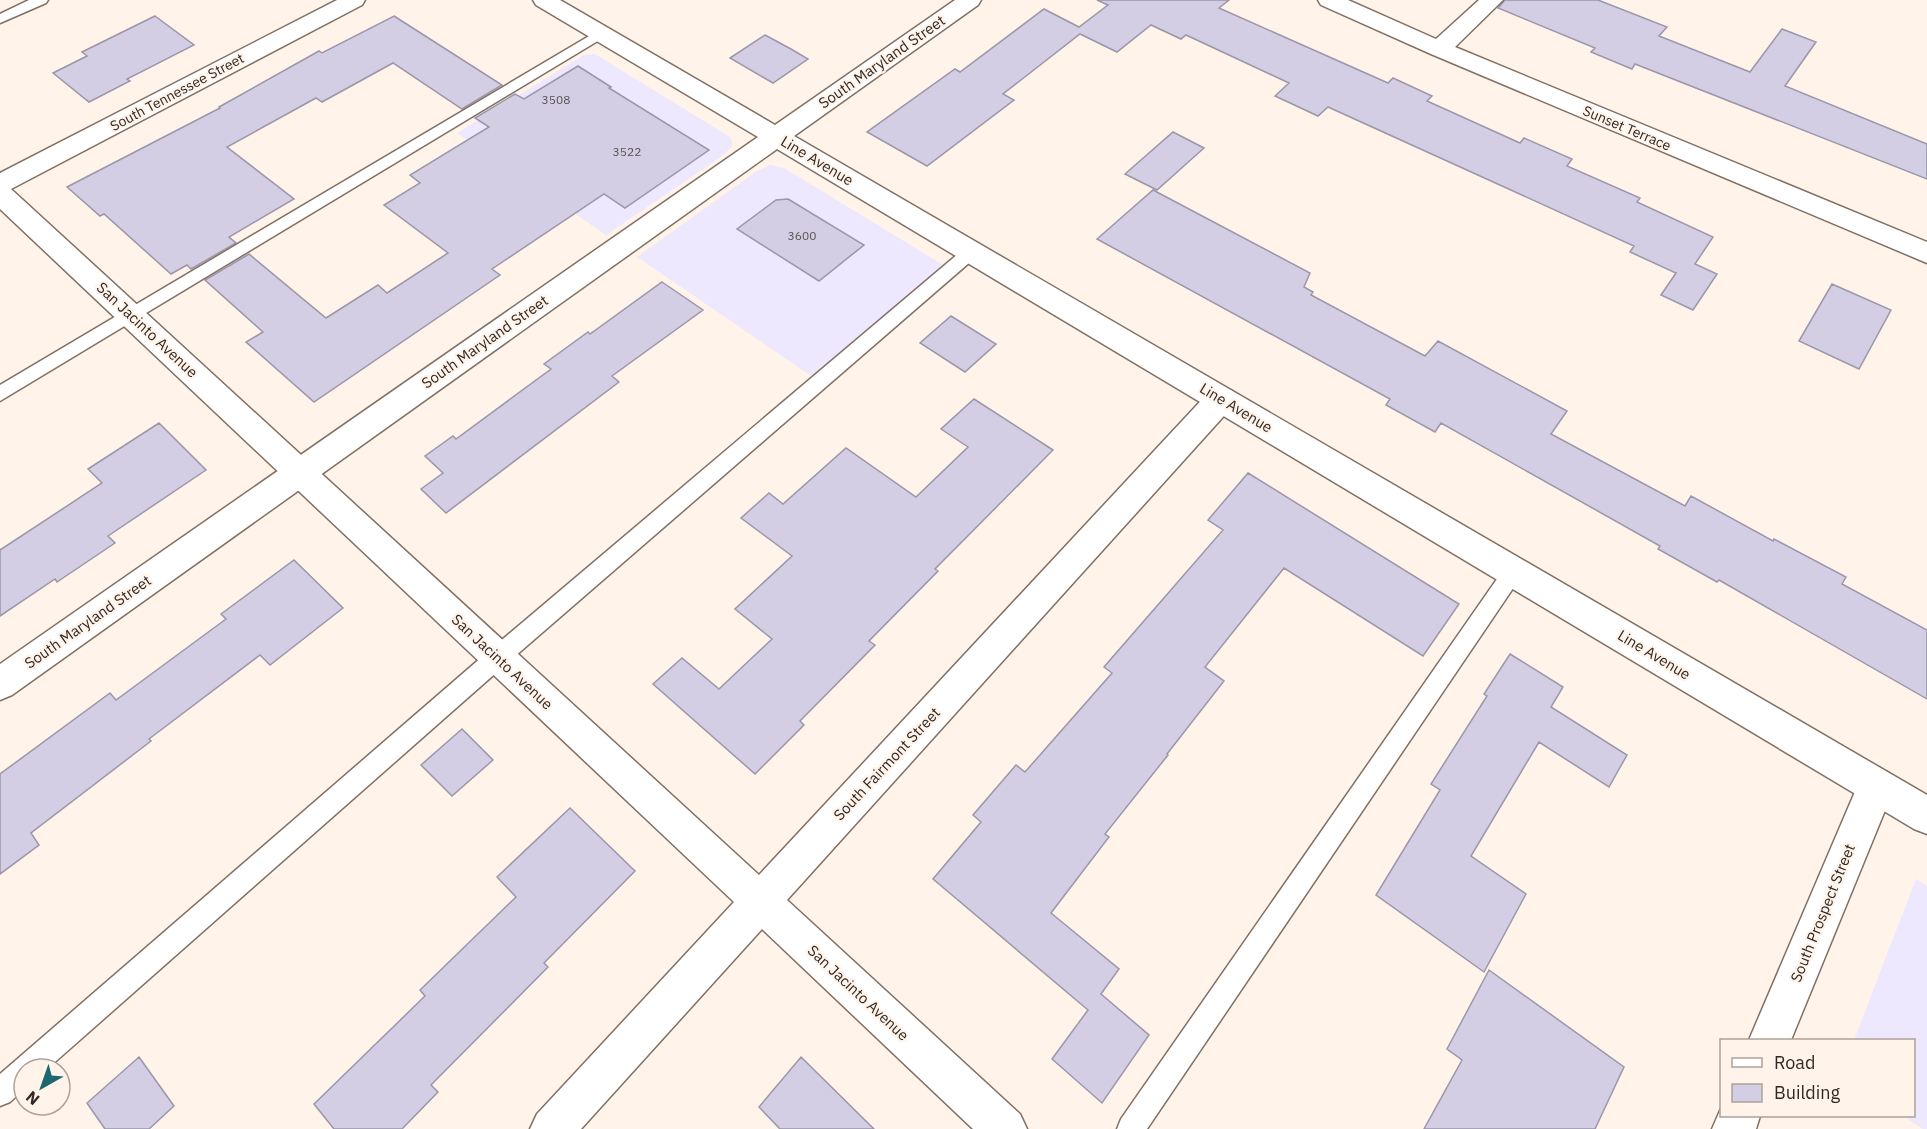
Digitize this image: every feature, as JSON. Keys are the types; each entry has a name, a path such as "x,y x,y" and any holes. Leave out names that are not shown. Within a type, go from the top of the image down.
{"street":[{"name":"South Tennessee Street","path":"0,184 354,0"},
{"name":"Line Avenue","path":"544,0 1927,816"},
{"name":"South Maryland Street","path":"0,684 970,0"},
{"name":"Sunset Terrace","path":"1329,0 1439,49 1927,254"},
{"path":"1439,49 1492,0"},
{"name":"San Jacinto Avenue","path":"0,194 1005,1129"},
{"name":"South Fairmont Street","path":"552,1129 1221,399"},
{"name":"South Prospect Street","path":"1771,1039 1876,786"}],"lane":[{"path":"0,19 41,0"},
{"path":"0,394 601,33"},
{"path":"40,1057 498,657 971,252"},
{"path":"1131,1129 1513,572"},
{"path":"0,1092 12,1081"}],"shaded area":[{"path":"595,54 730,137 733,144 725,154 606,235 457,133 584,55"},
{"path":"770,165 784,168 945,266 811,376 637,257 757,171"},
{"path":"1916,879 1927,886 1927,1129 1923,1129 1905,1117 1915,1117 1915,1039 1854,1039"}],"building":[{"path":"1097,0 1229,0 1219,8 1388,83 1393,78 1432,96 1427,101 1520,143 1524,138 1572,159 1567,166 1640,198 1637,202 1713,237 1695,264 1717,274 1693,310 1661,295 1676,273 1630,252 1634,246 1328,107 1318,116 1275,96 1289,83 1186,35 1181,39 1151,25 1117,52 1080,34 1003,94 1014,100 927,166 867,132 955,69 960,72 1044,9 1079,27 1108,5"},
{"path":"1505,0 1598,0 1667,27 1659,36 1750,72 1782,29 1816,42 1785,86 1927,144 1927,179 1635,64 1632,69 1591,52 1595,48 1498,8"},
{"path":"155,16 194,45 127,79 130,81 89,102 53,73 87,56 82,52"},
{"path":"394,16 502,85 462,109 393,63 322,102 316,98 227,147 294,199 229,237 236,243 191,269 187,265 171,274 104,214 100,216 67,187 220,108 319,51 322,53"},
{"path":"765,35 808,59 773,83 730,58"},
{"path":"578,66 709,150 625,208 604,194 492,269 500,275 314,402 246,342 263,332 205,280 249,254 326,318 378,285 387,293 448,253 384,205 420,183 410,175 489,127 475,118 515,94 524,99"},
{"path":"1173,132 1204,148 1157,190 1125,174"},
{"path":"1153,190 1310,273 1304,287 1313,292 1311,295 1425,356 1438,341 1567,411 1551,434 1685,506 1691,496 1773,541 1774,539 1846,577 1842,584 1927,630 1927,699 1719,580 1717,582 1658,549 1660,546 1441,423 1435,432 1386,405 1390,399 1097,239"},
{"path":"788,199 864,245 819,281 737,229 776,200"},
{"path":"662,282 703,310 612,376 619,382 446,513 421,489 443,473 425,456 453,436 456,439 551,369 544,364"},
{"path":"1832,284 1891,310 1859,369 1799,341"},
{"path":"951,316 996,344 965,372 920,343"},
{"path":"974,399 1053,450 935,569 938,571 869,641 875,645 800,721 804,725 755,774 653,684 682,658 719,689 772,639 735,609 792,556 741,518 769,493 783,504 846,448 916,497 968,447 941,429"},
{"path":"159,423 206,470 108,536 115,543 57,582 55,579 0,616 0,550 102,483 88,469"},
{"path":"1248,473 1459,604 1423,656 1284,568 1205,667 1224,681 1105,834 1109,837 1051,913 1119,969 1101,994 1149,1035 1102,1103 1052,1059 1088,1010 933,879 981,822 973,815 1016,765 1025,772 1112,673 1104,667 1223,530 1208,520"},
{"path":"294,560 343,608 270,665 260,655 149,739 151,741 31,833 39,845 0,874 0,774 110,693 116,700 226,619 221,614"},
{"path":"1510,654 1563,687 1551,707 1627,755 1609,787 1539,742 1471,856 1526,894 1484,972 1376,895 1440,790 1431,784 1487,696 1484,694"},
{"path":"462,729 493,760 452,796 421,765"},
{"path":"570,808 635,871 544,963 548,967 431,1085 438,1092 402,1129 334,1129 314,1104 425,996 420,990 516,897 497,877"},
{"path":"1489,970 1624,1067 1595,1129 1424,1129 1462,1060 1447,1049"},
{"path":"139,1057 174,1106 149,1129 105,1129 87,1103"},
{"path":"801,1057 874,1129 780,1129 759,1107"}]}
